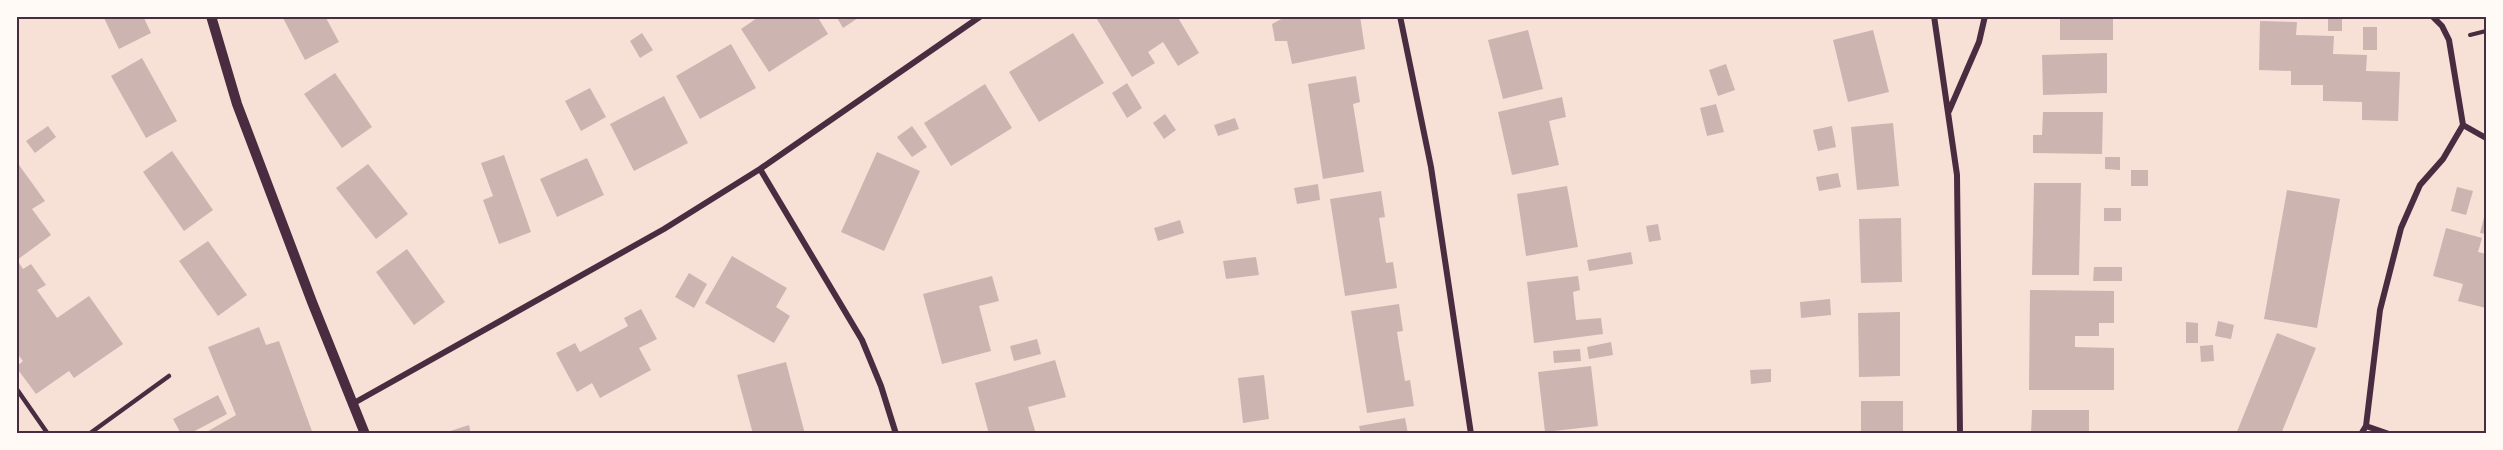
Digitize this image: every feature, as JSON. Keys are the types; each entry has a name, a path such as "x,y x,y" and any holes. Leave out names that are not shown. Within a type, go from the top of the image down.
{"street":[{"path":"211,16 237,104 365,434"},
{"path":"354,403 634,246 760,169 981,16"},
{"path":"1400,16 1431,167 1471,434"},
{"path":"1934,16 1957,175 1960,434"},
{"path":"1948,111 1979,42 1985,16"},
{"path":"2361,434 2366,426 2380,310 2401,228 2420,185 2443,159 2463,124 2449,40 2442,26 2432,16"},
{"path":"2463,124 2487,138"},
{"path":"760,169 862,340 897,434"},
{"path":"2366,426 2389,434"}],"lane":[{"path":"89,434 169,376"},
{"path":"16,388 48,434"}],"building":[{"path":"103,16 143,16 151,33 119,49"},
{"path":"282,16 325,16 339,42 305,60"},
{"path":"760,16 817,16 828,34 769,72 741,29"},
{"path":"836,16 861,16 843,28"},
{"path":"1095,16 1177,16 1199,53 1178,66 1163,42 1148,52 1155,63 1132,77"},
{"path":"1287,16 1360,16 1365,49 1292,64 1287,41 1275,41 1272,24"},
{"path":"2060,16 2113,16 2113,40 2060,40"},
{"path":"2328,16 2342,16 2342,31 2328,31"},
{"path":"2260,21 2297,22 2296,35 2334,36 2333,54 2367,55 2366,71 2400,72 2398,121 2362,120 2362,102 2323,101 2323,85 2291,85 2291,71 2259,70"},
{"path":"2363,27 2377,27 2377,50 2363,50"},
{"path":"1528,30 1543,89 1503,99 1488,40"},
{"path":"1873,30 1889,92 1848,102 1833,40"},
{"path":"642,33 653,50 640,58 630,41"},
{"path":"1073,33 1104,83 1039,122 1009,72"},
{"path":"731,44 756,88 700,119 676,76"},
{"path":"2107,53 2107,93 2043,95 2042,55"},
{"path":"142,58 177,121 146,138 111,76"},
{"path":"1726,64 1735,90 1718,96 1709,70"},
{"path":"335,73 372,127 342,148 304,94"},
{"path":"1356,76 1360,102 1353,104 1364,172 1323,179 1308,84"},
{"path":"1127,83 1142,108 1127,118 1112,93"},
{"path":"985,84 1012,128 951,166 924,123"},
{"path":"590,88 606,117 581,131 565,101"},
{"path":"664,96 688,143 634,171 610,124"},
{"path":"1562,97 1566,117 1549,121 1559,165 1512,175 1498,112"},
{"path":"1716,104 1724,132 1707,136 1700,108"},
{"path":"2043,112 2103,112 2102,154 2033,153 2033,135 2042,135"},
{"path":"1165,114 1176,130 1164,139 1153,123"},
{"path":"1235,118 1239,129 1218,136 1214,125"},
{"path":"1893,123 1899,186 1857,190 1851,127"},
{"path":"48,126 56,137 35,153 26,141"},
{"path":"912,126 927,147 912,157 897,137"},
{"path":"1832,126 1836,147 1818,151 1813,130"},
{"path":"172,151 213,210 184,231 143,172"},
{"path":"877,152 920,171 884,251 841,232"},
{"path":"504,155 531,232 499,244 483,200 493,196 481,163"},
{"path":"2105,157 2120,157 2120,170 2105,169"},
{"path":"587,158 604,195 557,217 540,179"},
{"path":"368,164 408,214 376,239 336,188"},
{"path":"19,165 45,201 32,209 51,235 17,260 23,269 31,264 46,285 37,290 57,318 89,296 123,344 74,378 69,371 36,394 16,367 23,361 16,352 16,167"},
{"path":"2131,170 2148,170 2148,186 2131,186"},
{"path":"1838,173 1841,187 1819,191 1816,177"},
{"path":"2034,183 2081,183 2079,275 2032,275"},
{"path":"1318,184 1320,200 1297,204 1294,188"},
{"path":"1567,186 1578,247 1526,256 1517,194"},
{"path":"2457,187 2473,191 2466,215 2451,211"},
{"path":"2287,190 2340,199 2317,328 2264,319"},
{"path":"1381,191 1385,217 1379,218 1386,263 1393,262 1397,288 1345,296 1330,199"},
{"path":"2104,208 2121,208 2121,221 2104,221"},
{"path":"2486,209 2486,234 2480,233"},
{"path":"1901,218 1902,282 1861,283 1859,219"},
{"path":"1180,220 1184,233 1158,241 1154,228"},
{"path":"1658,224 1661,240 1649,242 1646,226"},
{"path":"2446,228 2482,238 2478,252 2486,254 2486,308 2458,301 2463,284 2433,276"},
{"path":"208,241 247,295 218,316 179,261"},
{"path":"407,249 445,302 414,325 376,272"},
{"path":"1631,252 1633,264 1589,271 1587,260"},
{"path":"732,256 787,288 776,307 790,316 774,343 705,303"},
{"path":"1256,257 1259,275 1226,279 1223,261"},
{"path":"2094,267 2122,267 2122,281 2093,281"},
{"path":"689,273 707,284 694,308 675,297"},
{"path":"992,276 999,301 979,306 991,351 942,364 923,294"},
{"path":"1578,276 1580,290 1573,292 1576,320 1601,318 1603,334 1534,343 1527,282"},
{"path":"2030,290 2114,291 2114,323 2099,323 2099,336 2075,336 2075,347 2114,348 2114,390 2029,390"},
{"path":"1830,299 1831,315 1801,318 1800,302"},
{"path":"1399,304 1403,331 1397,332 1405,381 1410,380 1414,406 1367,413 1351,311"},
{"path":"641,309 657,339 639,348 651,370 600,398 592,383 577,392 556,353 575,343 580,352 628,326 624,318"},
{"path":"1900,312 1900,376 1859,377 1858,313"},
{"path":"2218,321 2234,325 2231,339 2215,336"},
{"path":"2186,322 2198,323 2198,343 2186,343"},
{"path":"259,327 266,345 279,341 313,434 203,434 236,415 208,347"},
{"path":"2277,333 2316,348 2281,434 2236,434"},
{"path":"1037,339 1041,354 1014,361 1010,346"},
{"path":"1611,342 1613,355 1589,359 1587,347"},
{"path":"2213,345 2214,361 2201,362 2200,346"},
{"path":"1580,349 1581,361 1554,363 1553,351"},
{"path":"1055,360 1066,397 1028,407 1036,434 989,434 975,383"},
{"path":"786,362 805,434 753,434 737,375"},
{"path":"1591,366 1598,426 1545,432 1538,372"},
{"path":"1771,369 1771,382 1751,384 1750,370"},
{"path":"1264,375 1269,419 1243,423 1238,378"},
{"path":"218,395 227,414 189,434 181,434 173,419"},
{"path":"1861,401 1903,401 1903,434 1861,434"},
{"path":"2032,410 2089,410 2089,432 2031,434"},
{"path":"1405,418 1408,434 1361,434 1359,426"},
{"path":"469,425 471,434 444,434 444,433"}]}
